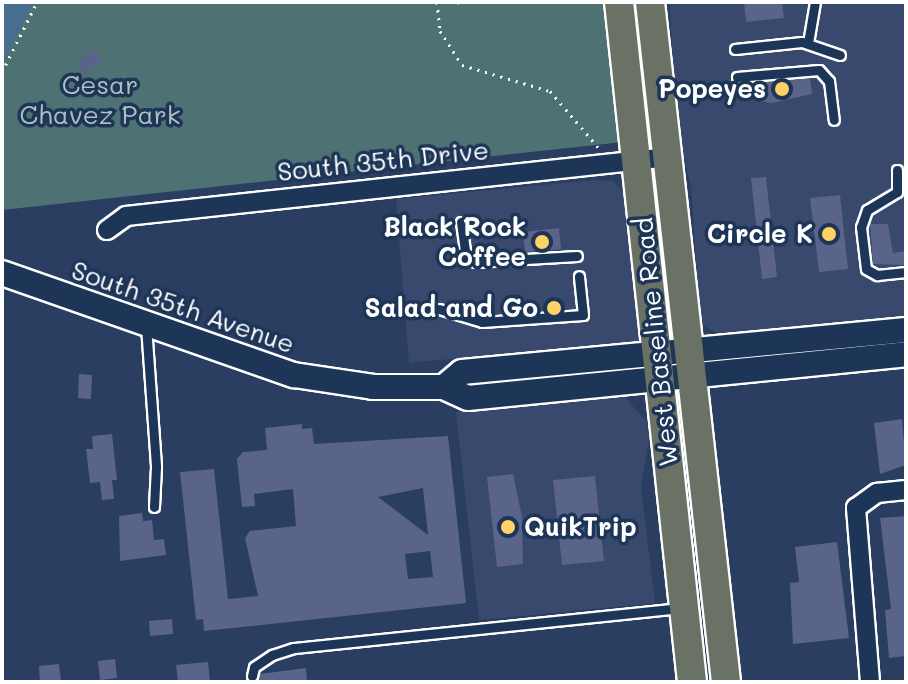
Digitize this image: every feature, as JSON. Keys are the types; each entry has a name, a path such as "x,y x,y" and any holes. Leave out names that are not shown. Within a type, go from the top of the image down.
{"main road":[{"name":"West Baseline Road","path":"619,2 692,682"},
{"path":"650,2 669,157"},
{"name":"West Baseline Road","path":"669,157 726,682"},
{"name":"South 35th Avenue","path":"2,273 146,326 294,375 373,387 444,387 462,372 658,368 906,330"},
{"name":"South 35th Avenue","path":"693,364 906,354"},
{"path":"681,577 695,588 712,682"}],"street":[{"name":"South 35th Drive","path":"107,230 126,216 669,157"},
{"path":"870,682 856,508 877,493 906,490"}],"lane":[{"path":"808,43 815,2"},
{"path":"735,49 808,43 840,55"},
{"path":"737,77 819,70 829,81 834,120"},
{"path":"897,170 897,192 867,210 861,227 866,269 877,275 906,272"},
{"path":"461,222 465,252 475,262 577,256"},
{"path":"439,309 482,322 583,315 579,276"},
{"path":"146,326 156,467 154,507"},
{"path":"252,676 254,667 272,655 294,648 684,607"}],"path":[{"path":"2,72 37,2"},
{"path":"437,2 440,31 462,65 550,91 598,147"},
{"path":"457,2 464,4"}],"shaded area":[{"path":"2,2 33,2 2,63"},
{"path":"670,2 906,2 906,319 723,336 700,324 691,186 675,124"},
{"path":"594,180 613,181 626,194 643,327 639,341 622,349 584,346 409,363 396,199"},
{"path":"623,395 647,422 649,440 641,486 655,603 479,620 456,412"}],"green space":[{"name":"Cesar Chavez Park","path":"2,2 608,2 623,142 2,210"}],"building":[{"path":"744,2 782,2 784,18 746,22"},
{"path":"95,49 103,60 84,74 76,63"},
{"name":"Popeyes","path":"810,78 812,94 772,103 753,100 754,83"},
{"name":"Circle K","path":"766,177 777,277 762,279 751,178"},
{"name":"Circle K","path":"840,195 848,269 819,272 810,198"},
{"path":"870,224 888,224 893,253 906,251 906,265 873,264"},
{"name":"Black Rock Coffee","path":"559,228 561,249 525,252 523,232"},
{"path":"79,374 92,375 91,399 78,398"},
{"path":"902,419 906,465 880,474 874,423"},
{"path":"302,424 302,429 312,428 314,444 448,436 466,603 204,631 203,619 196,620 180,472 214,469 228,599 258,596 245,538 250,531 296,526 293,489 254,494 255,506 242,507 237,459 243,452 267,450 265,428","holes":["423,488 428,535 378,497","430,551 433,577 408,579 405,554"]},
{"path":"112,434 117,480 112,480 114,499 102,500 100,482 90,483 86,449 93,449 92,436"},
{"name":"QuikTrip","path":"513,474 522,517 523,564 497,567 487,477"},
{"name":"QuikTrip","path":"595,476 604,561 562,565 553,480"},
{"path":"142,513 143,521 152,520 154,540 164,539 166,555 120,561 119,516"},
{"path":"906,516 906,656 889,658 885,610 891,609 880,518"},
{"path":"837,542 849,638 793,644 790,583 799,582 795,547"},
{"path":"172,619 173,634 150,636 149,621"},
{"path":"115,659 117,678 100,680 98,661"},
{"path":"208,662 210,682 178,682 176,665"},
{"path":"59,664 61,682 40,682 39,666"},
{"path":"306,668 307,682 257,682 260,674"}],"place":[{"name":"Popeyes","path":"782,89"},
{"name":"Circle K","path":"829,234"},
{"name":"Black Rock Coffee","path":"542,242"},
{"name":"Salad and Go","path":"554,308"},
{"name":"QuikTrip","path":"508,527"}]}
